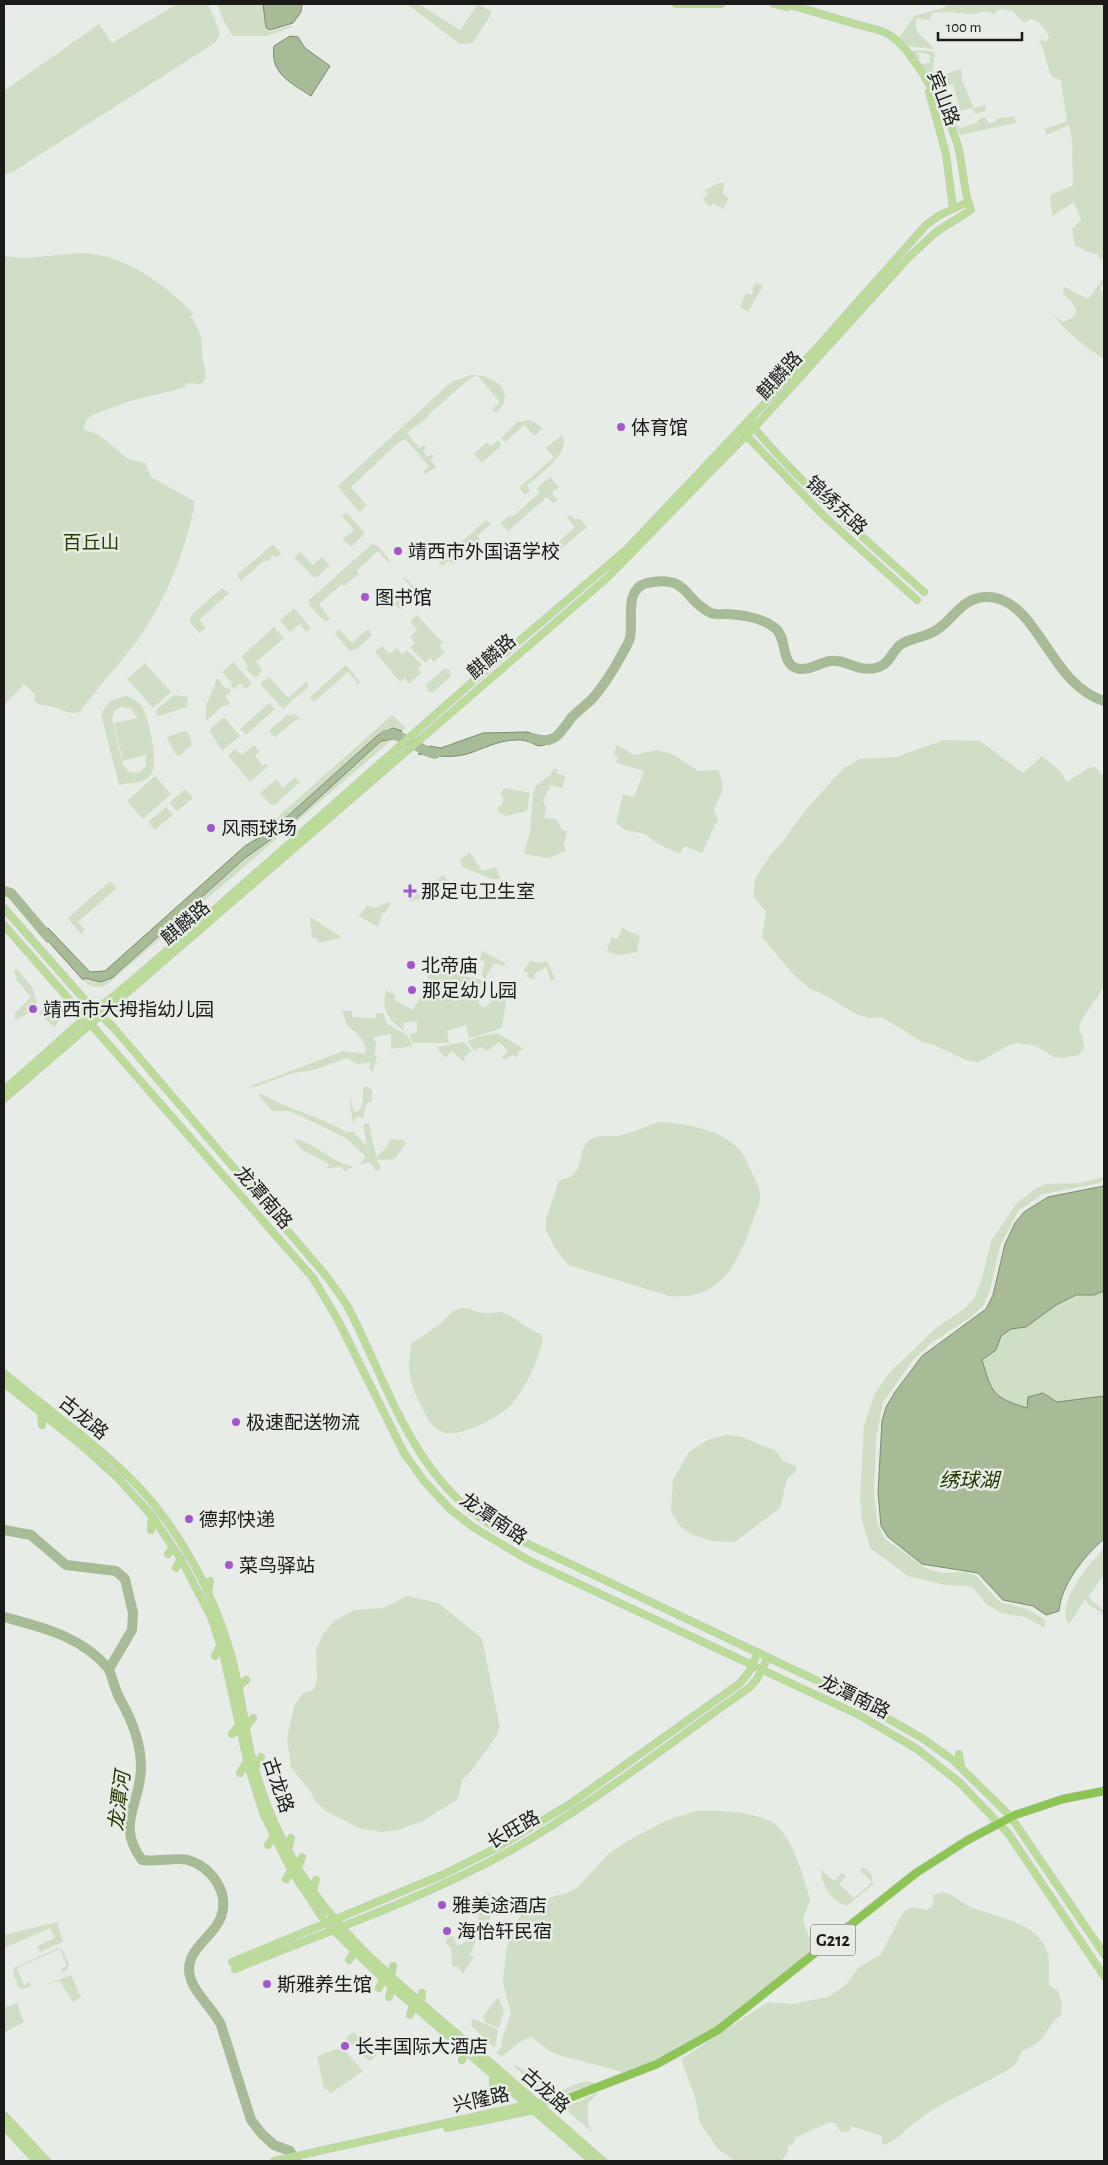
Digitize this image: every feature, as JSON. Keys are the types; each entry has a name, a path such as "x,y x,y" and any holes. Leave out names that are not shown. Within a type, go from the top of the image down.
{"highway":[{"name":"G212","path":"564,2100 657,2064 718,2030 916,1873 948,1851 1011,1817 1063,1799 1104,1791"}],"main road":[{"path":"676,4 721,4"},
{"name":"宾山路","path":"774,4 877,32 893,40 904,51 931,97 946,154 953,208"},
{"name":"宾山路","path":"786,4 878,30 894,38 906,50 939,102 951,126 960,151 971,210"},
{"name":"麒麟路","path":"4,1090 86,1017 607,578 745,436 750,423 926,225 953,208 968,202"},
{"name":"麒麟路","path":"422,733 627,549 695,479 740,428 750,423 909,257 936,232 971,210"},
{"name":"锦绣东路","path":"750,423 773,452 805,484 924,592"},
{"name":"锦绣东路","path":"740,428 745,436 824,516 917,600"},
{"name":"麒麟路","path":"4,1099 400,752"},
{"name":"龙潭南路","path":"4,908 35,939 102,1015 323,1272 343,1300 400,1421 418,1453 439,1481 464,1506 486,1523 839,1691 898,1722 961,1767 1011,1817 1037,1857 1051,1873 1104,1954"},
{"name":"龙潭南路","path":"4,925 225,1177 321,1291 342,1327 404,1453 424,1481 445,1504 474,1528 521,1556 753,1665 893,1734 936,1764 965,1788 1000,1823 1104,1976"},
{"path":"224,1187 225,1177"},
{"path":"267,1194 269,1207"},
{"name":"古龙路","path":"4,1373 97,1448 137,1486 179,1538 208,1594 230,1651 247,1761 274,1836 326,1923 382,1979 450,2027 493,2075 592,2161"},
{"name":"古龙路","path":"4,1383 81,1445 125,1486 152,1516 174,1547 211,1617 235,1686"},
{"path":"41,1413 42,1424"},
{"path":"78,1454 81,1445"},
{"path":"151,1530 152,1516"},
{"path":"168,1554 174,1547"},
{"path":"176,1568 181,1559"},
{"path":"554,1572 560,1559"},
{"path":"208,1594 210,1581"},
{"path":"645,1614 651,1602"},
{"path":"204,1624 211,1617"},
{"path":"215,1656 220,1646"},
{"name":"长旺路","path":"758,1652 753,1665 744,1679 726,1694 533,1827 449,1872 334,1919 234,1966 333,1931 467,1873 549,1827 750,1688 768,1657"},
{"path":"224,1692 246,1680"},
{"path":"232,1734 254,1718"},
{"name":"古龙路","path":"242,1726 255,1768 264,1807 288,1850 295,1869 340,1928 465,2050 479,2058 541,2106 603,2161"},
{"path":"959,1754 961,1767"},
{"path":"255,1768 261,1757"},
{"path":"240,1773 247,1761"},
{"path":"965,1788 974,1780"},
{"path":"255,1814 273,1798"},
{"path":"268,1845 274,1836"},
{"path":"288,1850 291,1838"},
{"path":"286,1879 302,1857"},
{"path":"1028,1864 1037,1857"},
{"path":"313,1891 316,1880"},
{"path":"349,1960 354,1952"},
{"path":"391,1977 392,1966"},
{"path":"379,1988 382,1979"},
{"path":"389,1997 392,1987"},
{"path":"410,2015 422,1993"},
{"path":"450,2018 450,2027"},
{"path":"472,2069 479,2058 482,2046"},
{"path":"462,2060 465,2050"},
{"path":"493,2075 493,2086"},
{"name":"兴隆路","path":"288,2161 526,2105 557,2105 564,2100"},
{"name":"兴隆路","path":"275,2161 534,2110 541,2106"},
{"path":"4,2115 47,2161"},
{"path":"4,2126 36,2161"}],"green space":[{"path":"177,4 208,4 220,33 215,43 11,173 4,174 4,91 99,24 112,43"},
{"path":"217,4 262,4 266,21 264,28 270,32 292,25 292,27 267,36 233,36 225,24"},
{"path":"407,4 419,4 460,30 478,4 492,12 473,43 460,44"},
{"path":"950,4 1104,4 1104,260 1099,258 1098,254 1075,246 1072,229 1081,220 1074,202 1052,216 1050,195 1073,185 1072,141 1069,125 1047,135 1045,129 1067,121 1061,81 1051,75 1039,40 1047,41 1049,38 1046,32 1034,20 1031,19 1024,23 1012,11 1000,9 994,14 988,12 970,14 942,12 933,13 929,20 917,18 916,28 918,32 934,49 907,46 899,38 914,16 940,9"},
{"path":"924,50 935,52 933,70 936,77 961,69 962,80 974,108 985,105 986,111 975,114 973,108 960,111 953,84 945,86 955,111 948,114 919,65 930,62 930,55 919,52 920,58 916,62 911,51"},
{"path":"955,116 954,121 960,128 977,123 979,118 986,117 988,123 996,122 996,119 1014,116 1016,123 960,135 951,119"},
{"path":"719,183 724,183 723,194 729,198 723,209 713,203 710,207 703,199 708,194 705,190"},
{"name":"百丘山","path":"86,253 117,260 131,266 158,283 194,314 190,316 200,333 205,380 201,384 187,383 183,388 130,401 92,415 87,419 83,429 99,435 128,459 145,463 151,477 194,501 194,507 186,540 174,573 151,619 135,644 80,712 75,713 51,706 39,705 34,700 35,694 24,684 4,705 4,256 25,258"},
{"path":"1104,278 1100,289 1104,293 1104,359 1070,333 1053,314 1063,322 1070,319 1076,312 1074,305 1063,293 1064,287 1088,299"},
{"path":"756,282 763,286 748,312 740,307 746,293 751,295 754,291 752,290"},
{"path":"476,375 407,433 420,448 424,445 426,448 423,451 428,457 432,454 434,456 430,460 437,467 425,474 423,472 429,466 405,439 397,444 351,487 367,506 359,512 338,486 451,382"},
{"path":"477,375 495,381 504,391 505,398 496,413 492,409 500,402"},
{"path":"531,420 543,428 535,436 524,425 505,442 501,438 517,422"},
{"path":"562,435 564,442 558,456 546,470 527,486 530,491 525,495 519,488 554,457 546,448"},
{"path":"498,440 502,445 482,463 474,454 487,442 491,446"},
{"path":"550,477 559,487 552,493 558,500 553,503 547,497 508,531 501,523 510,515 512,517 540,492 537,488"},
{"path":"346,512 365,533 351,547 343,539 354,530 342,516"},
{"path":"570,515 576,520 579,518 587,527 557,552 553,547 575,527 567,518"},
{"path":"486,520 491,524 477,536 480,539 452,564 449,561 443,566 439,562"},
{"path":"372,544 378,546 390,561 389,563 378,551 357,571 359,574 344,586 342,584 319,604 330,619 325,622 309,605 309,600"},
{"path":"272,545 281,554 276,558 273,555 267,562 265,560 241,581 237,575"},
{"path":"300,552 313,565 322,557 330,565 317,577 313,577 294,557"},
{"path":"402,577 406,578 416,589 418,596 404,608 400,609 394,604 412,588"},
{"path":"222,588 229,593 199,620 206,628 199,633 190,622 190,616"},
{"path":"294,608 311,628 306,632 300,624 290,632 280,621"},
{"path":"417,615 443,643 439,646 445,652 434,662 430,658 425,663 410,647 415,643 410,637 417,630 410,621"},
{"path":"274,627 284,638 256,662 263,670 255,678 246,669 248,666 241,657"},
{"path":"338,628 352,643 368,629 372,635 357,649 350,651 335,634"},
{"path":"382,646 389,654 397,648 402,654 407,650 422,665 418,669 421,673 409,684 405,678 400,682 375,652"},
{"path":"233,662 252,683 246,689 240,683 234,689 231,685 232,683 222,672"},
{"path":"145,663 171,692 153,708 127,679"},
{"path":"346,665 360,682 356,686 357,682 348,672 314,702 310,697"},
{"path":"444,669 449,669 451,676 432,693 429,692 425,685"},
{"path":"269,677 288,698 306,682 309,686 283,709 260,684"},
{"path":"217,678 226,689 228,687 231,691 225,697 230,703 227,707 224,705 206,721 206,706"},
{"path":"174,695 188,697 187,707 159,716 156,714 157,709"},
{"path":"125,696 130,697 141,705 144,711 150,730 154,762 150,776 143,781 119,785 101,714 110,701","holes":["120,707 131,708 137,718 114,723 123,761 146,755 146,766 138,773 129,772 123,765 112,719 114,712"]},
{"path":"269,703 275,709 246,735 240,729"},
{"path":"294,713 301,720 297,719 275,737 269,731 288,714 291,716"},
{"path":"392,715 406,728 402,731 378,735 271,831 245,846"},
{"path":"224,717 240,736 222,751 209,730"},
{"path":"184,731 189,733 192,745 179,756 176,755 167,738"},
{"path":"389,738 393,739 110,982 96,987 89,985 83,980 85,978 93,981 102,981 118,974 245,858 284,830 381,741"},
{"path":"944,740 980,741 1023,773 1042,756 1061,772 1067,782 1088,768 1095,767 1104,777 1104,987 1081,1021 1079,1029 1083,1038 1084,1048 1079,1055 1062,1058 1054,1057 1036,1046 1018,1043 1007,1046 979,1062 968,1061 934,1045 922,1042 882,1017 869,1018 856,1014 819,992 811,990 791,972 762,937 766,912 754,897 755,879 771,854 781,844 807,808 844,768 859,759 896,757"},
{"path":"617,744 633,755 657,750 674,755 698,771 719,770 723,789 714,810 718,819 702,853 684,846 680,854 658,844 645,834 625,830 616,823 623,794 634,797 644,771 616,763 618,756 614,755"},
{"path":"254,745 260,751 255,756 263,766 266,763 268,766 250,782 228,756 235,749 242,755"},
{"path":"554,768 558,770 557,773 566,777 562,788 551,785 543,800 546,808 544,818 557,819 562,830 567,831 564,845 566,851 548,858 524,854 530,832 533,793 536,786 551,774"},
{"path":"155,776 171,794 143,819 127,801"},
{"path":"295,777 300,782 276,804 271,805 260,793 276,779 283,788"},
{"path":"505,788 530,793 527,811 506,816 498,812 498,806 501,807 503,800 500,793"},
{"path":"185,789 193,798 177,811 169,803"},
{"path":"166,807 173,815 155,830 148,822"},
{"path":"470,852 482,871 496,867 501,879 492,879 462,867 460,860"},
{"path":"444,875 448,883 441,892 432,893 411,902 410,899"},
{"path":"110,881 117,888 78,922 85,930 81,934 68,918"},
{"path":"389,902 391,903 385,913 383,912 378,927 359,916 367,905 374,908"},
{"path":"310,917 341,938 318,943 317,938 312,938"},
{"path":"622,928 640,936 637,952 620,955 607,952 611,937 618,939"},
{"path":"482,951 505,963 504,966 494,963 485,979 482,976 485,962 480,960"},
{"path":"417,960 438,969 482,980 482,986 477,993 479,1005 484,1008 497,996 507,997 502,1027 469,1038 466,1025 447,1031 449,1043 413,1043 409,1035 417,1032 417,1021 403,1023 404,1031 390,1018 384,1002 387,988 387,991 396,995 394,1000 413,1010 429,979 423,970 425,967"},
{"path":"530,961 540,963 547,961 555,979 551,981 546,967 534,974 535,979 527,978 528,973 523,971"},
{"path":"16,968 32,987 37,1002 31,1011 15,1020 15,1013 31,997 16,979 17,977 14,973"},
{"path":"50,1003 59,1013 59,1021 54,1027 39,1013"},
{"path":"342,1011 352,1011 352,1017 376,1018 376,1013 383,1013 387,1024 407,1035 413,1046 391,1049 391,1034 373,1037 376,1043 375,1053 373,1054 377,1056 373,1072 369,1068 370,1062 357,1064 347,1058 314,1070 293,1073 252,1088 251,1086 343,1051 366,1054 362,1040 347,1025"},
{"path":"498,1033 524,1049 518,1052 519,1054 515,1057 513,1055 504,1060 502,1057 508,1051 499,1042 487,1051 480,1047 475,1051 467,1042 476,1037"},
{"path":"464,1042 472,1051 465,1056 464,1062 452,1051 445,1058 437,1047"},
{"path":"366,1086 372,1090 372,1101 366,1104 363,1118 356,1117 353,1124 349,1094 354,1112 358,1111 363,1104 363,1088"},
{"path":"258,1094 347,1132 353,1132 367,1146 363,1124 369,1123 376,1157 385,1149 391,1139 403,1140 406,1143 395,1159 377,1160 381,1168 376,1171 370,1162 359,1165 366,1157 347,1139 289,1111 272,1111"},
{"path":"658,1122 701,1128 732,1142 744,1156 760,1194 759,1205 747,1238 733,1265 714,1286 687,1296 669,1296 568,1265 555,1248 546,1230 546,1219 559,1181 572,1176 576,1171 585,1145 589,1141 594,1138 633,1132"},
{"path":"294,1139 309,1144 337,1161 352,1166 352,1168 347,1169 345,1172 342,1167 327,1168 329,1164 302,1150"},
{"path":"1104,1177 1104,1181 1100,1183 1043,1194 1018,1211 1000,1246 990,1290 984,1305 972,1316 930,1344 913,1360 883,1402 876,1439 874,1493 877,1521 884,1538 927,1569 943,1573 964,1572 975,1575 1000,1602 1027,1609 1045,1620 1045,1628 1025,1617 1001,1613 986,1604 973,1588 945,1585 908,1576 870,1548 862,1520 860,1498 864,1426 875,1393 890,1372 936,1328 964,1309 974,1299 982,1279 991,1241 1016,1204 1035,1189 1046,1184 1079,1183"},
{"path":"1104,1291 1104,1396 1057,1402 1043,1393 1033,1395 1027,1402 1028,1408 1000,1397 995,1392 988,1380 982,1360 996,1350 1001,1336 1011,1329 1026,1327 1056,1305 1076,1295 1094,1295"},
{"path":"462,1308 482,1313 502,1312 508,1314 528,1328 541,1334 543,1341 530,1375 511,1405 478,1426 468,1430 449,1433 438,1430 432,1424 417,1398 410,1375 409,1360 412,1343 439,1325 453,1311"},
{"path":"725,1435 739,1436 776,1451 783,1461 796,1466 796,1471 787,1479 780,1508 735,1542 711,1541 691,1534 681,1527 671,1512 673,1479 690,1451 708,1440"},
{"path":"1104,1548 1104,1575 1088,1597 1104,1611 1104,1618 1101,1612 1090,1606 1085,1599 1070,1623 1067,1622 1065,1613 1067,1603 1076,1583"},
{"path":"407,1596 438,1603 482,1638 500,1728 473,1769 462,1780 458,1799 423,1821 398,1830 381,1832 359,1828 326,1811 314,1800 312,1794 291,1767 287,1738 294,1706 303,1693 313,1690 317,1679 316,1650 323,1634 335,1620 355,1610 383,1608"},
{"path":"695,1811 726,1811 749,1814 769,1821 783,1832 798,1861 810,1900 803,1919 812,1945 807,1957 733,2016 679,2048 640,2068 623,2072 562,2056 551,2052 531,2037 523,2040 502,2056 497,2053 502,2045 502,2039 511,2014 503,1982 506,1951 513,1927 523,1912 540,1900 567,1893 578,1887 608,1854 626,1842 665,1821"},
{"path":"863,1867 871,1873 873,1884 849,1905 843,1905 829,1894 823,1882 821,1870 834,1881 842,1873 846,1876 839,1884 854,1898 872,1882 860,1871"},
{"path":"489,1892 493,1900 492,1913 489,1921 485,1919 470,1955 474,1957 463,1974 457,1966 452,1965 451,1949 446,1943 447,1938 453,1936 458,1946 473,1937 471,1932 479,1917 476,1909 487,1905 482,1895"},
{"path":"942,1892 971,1907 1017,1923 1035,1934 1042,1942 1048,1955 1049,1985 1058,1991 1062,2005 1061,2015 1053,2022 1041,2039 1033,2046 1022,2051 1012,2067 925,2115 887,2144 882,2145 882,2136 851,2126 850,2131 841,2132 835,2123 829,2122 795,2138 794,2143 788,2147 788,2151 782,2161 735,2161 718,2149 700,2123 695,2097 681,2059 768,2002 792,2004 828,1997 846,1985 858,1968 881,1954 903,1912 912,1907 927,1910 932,1907 934,1895"},
{"path":"57,1922 63,1942 40,1952 37,1946 55,1938 50,1928 4,1948 4,1935"},
{"path":"58,1948 62,1949 69,1964 67,1970 62,1972 61,1969 67,1966 60,1949 17,1968 24,1985 30,1982 31,1986 23,1989 19,1988 13,1973 14,1968"},
{"path":"71,1975 81,1997 73,2002 60,1981 47,1984"},
{"path":"498,1997 504,2011 499,2028 486,2023 483,2016"},
{"path":"17,2003 24,2022 4,2033 4,2008"},
{"path":"475,2019 498,2030 495,2048 471,2026 472,2020"},
{"path":"354,2032 377,2053 372,2061 368,2060 347,2040 347,2036"},
{"path":"336,2049 345,2051 363,2071 331,2093 324,2088 317,2056"},
{"path":"515,2065 550,2091 562,2090 585,2081 596,2084 551,2097 546,2095 513,2066"},
{"path":"599,2092 588,2103 588,2123 593,2133 564,2108"}],"water":[{"path":"263,4 302,4 301,12 293,23 270,30 266,28"},
{"path":"290,36 298,37 305,48 330,66 311,96 283,76 275,64 274,46"},
{"path":"393,728 402,731 393,739 381,741 284,830 245,858 112,978 100,982 85,978 83,980 39,931 48,928 90,972 105,971 245,846 271,831 378,735"},
{"path":"528,732 543,738 545,745 539,746 526,741 514,740 496,743 460,756 418,754 430,746 441,748 483,733"},
{"name":"绣球湖","path":"1104,1186 1104,1291 1094,1295 1076,1295 1056,1305 1026,1327 1011,1329 1001,1336 996,1350 982,1360 988,1380 995,1392 1000,1397 1027,1408 1028,1397 1043,1393 1057,1402 1104,1396 1104,1539 1082,1562 1069,1581 1064,1591 1059,1611 1046,1615 1033,1606 1003,1600 978,1573 922,1564 888,1537 881,1526 878,1492 882,1421 886,1407 895,1392 922,1356 986,1309 993,1295 1005,1244 1015,1223 1024,1212 1048,1197"}],"waterway":[{"path":"532,738 540,740 554,738 572,717 593,698 612,672 629,641 631,606 635,592 640,586 647,583 661,581 678,585 702,608 711,613 745,616 770,624 779,632 788,661 791,665 800,669 830,661 865,669 879,667 888,661 900,645 940,628 966,603 984,597 996,598 1011,605 1024,616 1071,680 1086,692 1104,701"},
{"path":"385,735 404,738 422,749 435,754"},
{"path":"4,891 11,893 49,938"},
{"path":"4,1530 31,1535 66,1565 116,1571 125,1579 133,1613 132,1630 109,1669"},
{"name":"龙潭河","path":"4,1617 46,1629 73,1640 86,1648 108,1668 118,1696 132,1723 138,1740 141,1758 140,1780 130,1825 130,1835 134,1847 142,1860 184,1859 196,1863 204,1868 217,1882 223,1899 221,1917 218,1924 193,1955 190,1961 190,1977 197,1991 221,2025 251,2120 274,2145 290,2151 296,2161"}],"place":[{"name":"体育馆","path":"621,427"},
{"name":"靖西市外国语学校","path":"398,551"},
{"name":"图书馆","path":"365,597"},
{"name":"风雨球场","path":"211,828"},
{"name":"那足屯卫生室","path":"410,891"},
{"name":"北帝庙","path":"411,965"},
{"name":"那足幼儿园","path":"412,990"},
{"name":"靖西市大拇指幼儿园","path":"33,1009"},
{"name":"极速配送物流","path":"236,1422"},
{"name":"德邦快递","path":"189,1519"},
{"name":"菜鸟驿站","path":"229,1565"},
{"name":"雅美途酒店","path":"442,1905"},
{"name":"海怡轩民宿","path":"447,1931"},
{"name":"斯雅养生馆","path":"267,1984"},
{"name":"长丰国际大酒店","path":"345,2046"}]}
